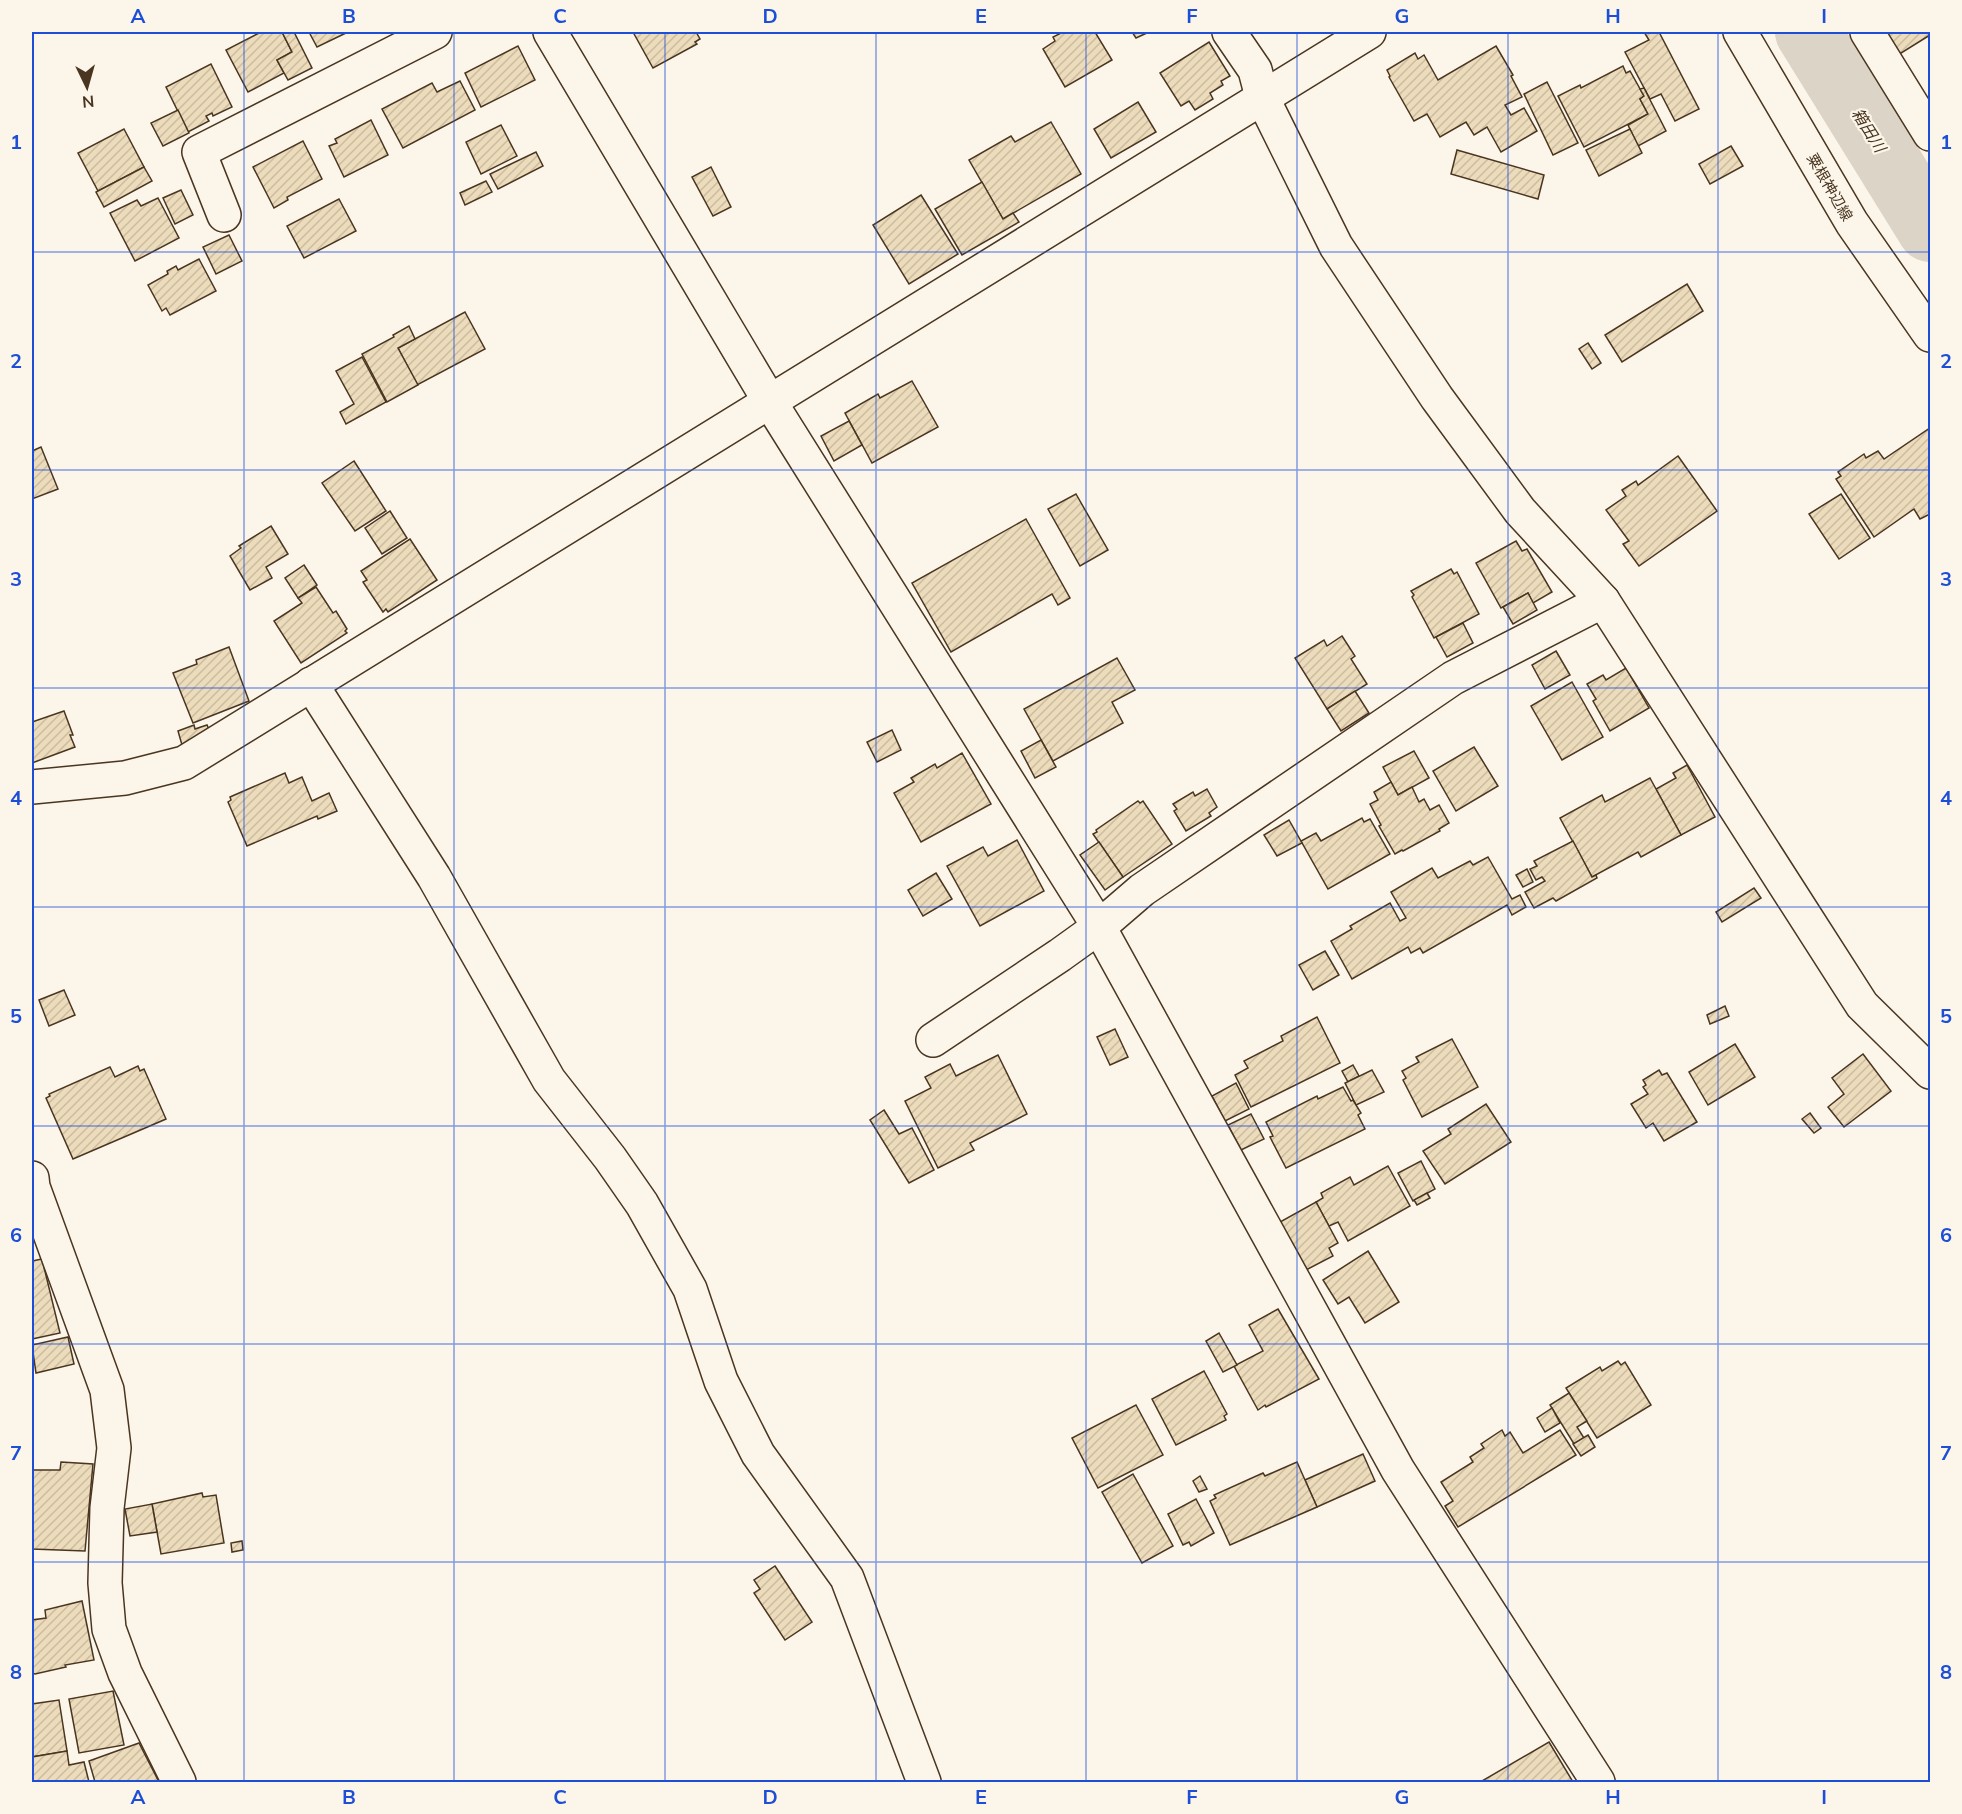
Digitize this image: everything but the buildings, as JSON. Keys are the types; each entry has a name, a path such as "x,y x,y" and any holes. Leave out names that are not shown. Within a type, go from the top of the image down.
{"street":[{"path":"224,215 199,152 435,32"},
{"path":"550,32 770,402 1099,927 1398,1470 1598,1782"},
{"path":"1229,32 1255,70 1262,97 1336,246 1437,398 1520,511 1604,601 1862,1005 1930,1072"},
{"path":"32,787 125,778 184,763 1369,32"},
{"name":"粟根神辺線","path":"1740,32 1851,223 1930,335"},
{"path":"1867,32 1930,134"},
{"path":"933,1040 1060,956 1099,927 1142,890 1453,678 1604,601"},
{"path":"311,684 434,877 549,1080 610,1158 642,1204 690,1289 721,1381 758,1454 847,1578 924,1782"},
{"path":"32,1178 33,1187 59,1262 107,1390 114,1448 107,1508 105,1583 109,1629 125,1673 179,1782"}],"waterway":[{"name":"箱田川","path":"1808,32 1930,229"}]}
